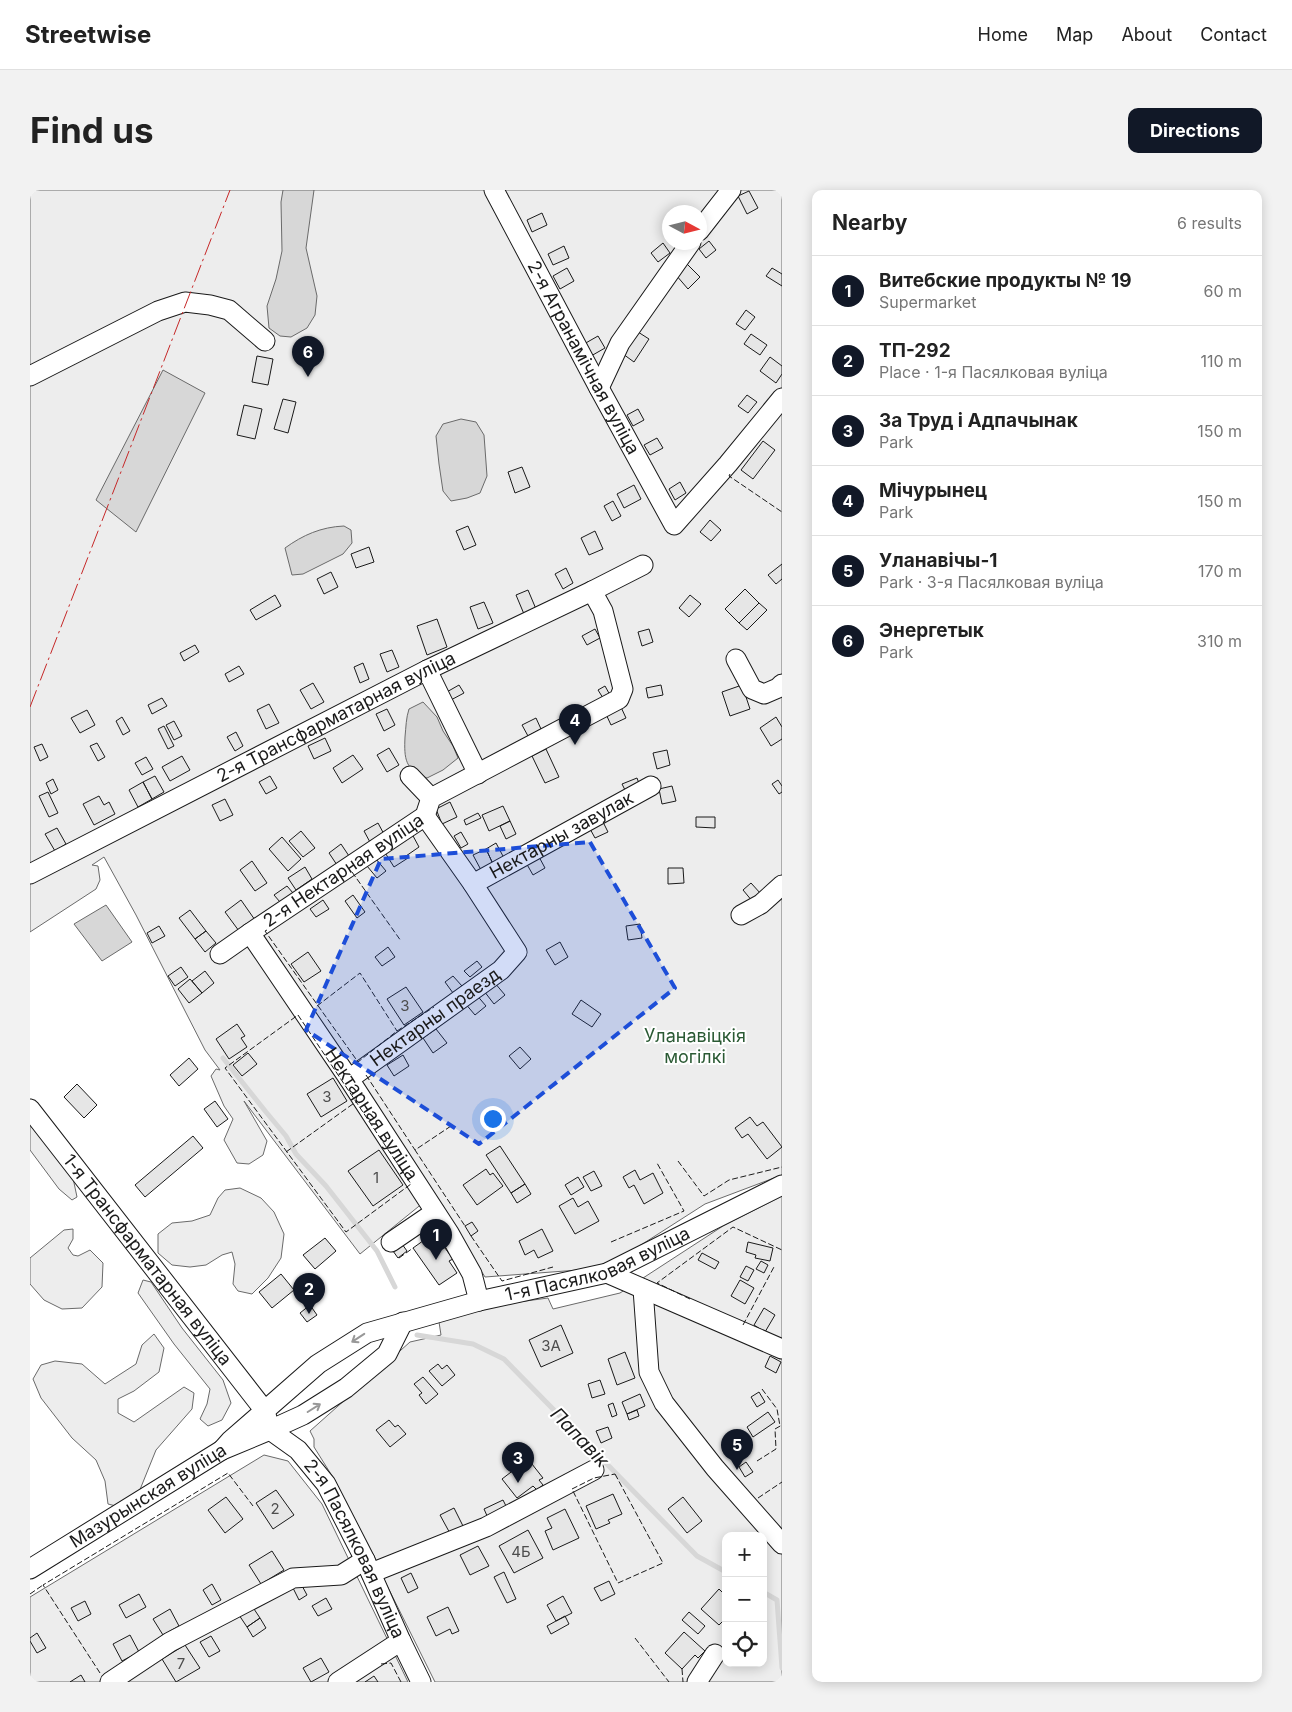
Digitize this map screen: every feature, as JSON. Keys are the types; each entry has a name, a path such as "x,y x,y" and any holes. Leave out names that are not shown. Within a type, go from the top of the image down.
{"street":[{"name":"2-я Агранамічная вуліца","path":"494,190 598,388 674,526 782,398"},
{"path":"707,222 731,190"},
{"path":"598,388 620,343 685,250"},
{"path":"30,376 158,311 185,302 210,305 229,310 265,341"},
{"name":"2-я Трансфарматарная вуліца","path":"30,874 427,670 643,565"},
{"name":"2-я Нектарная вуліца","path":"220,954 425,816 431,798 619,699 623,689 603,611 592,591"},
{"path":"736,659 752,689 764,694 778,688 782,684"},
{"path":"427,670 478,774"},
{"path":"410,776 431,798"},
{"name":"Нектарны завулак","path":"473,884 651,786"},
{"path":"425,816 473,884"},
{"name":"Нектарны праезд","path":"349,1080 500,970 517,952 473,884"},
{"path":"741,915 761,904 782,885"},
{"name":"Нектарная вуліца","path":"250,933 435,1212 472,1274 479,1301"},
{"name":"1-я Трансфарматарная вуліца","path":"30,1109 265,1411"},
{"name":"1-я Пасялковая вуліца","path":"222,1450 318,1364 367,1333 479,1301 608,1274 782,1185"},
{"path":"391,1242 435,1212"},
{"path":"608,1274 782,1348"},
{"path":"642,1289 649,1372 664,1403 715,1468 782,1544"},
{"path":"265,1411 270,1430 302,1415 346,1388 387,1354 403,1322"},
{"name":"Мазурынская вуліца","path":"30,1569 222,1450 270,1430"},
{"name":"2-я Пасялковая вуліца","path":"270,1430 298,1450 326,1484 368,1566 400,1641 421,1682"},
{"path":"110,1682 170,1642 293,1578 341,1575 486,1527 594,1470"},
{"path":"338,1682 400,1641"},
{"path":"697,1682 715,1654"}],"highlighted area":[{"path":"590,842 675,988 479,1144 306,1030 381,859"}],"shaded area":[{"path":"30,190 782,190 782,1175 705,1204 605,1268 485,1277 434,1194 360,1254 244,1101 267,1141 263,1155 249,1164 237,1163 224,1140 233,1119 224,1106 211,1076 216,1069 220,1070 205,1050 104,857 92,865 98,866 100,880 96,889 30,932"},
{"path":"283,190 314,190 306,248 317,296 315,315 307,328 291,337 280,336 269,328 267,306 276,279 282,251 281,202"},
{"path":"163,370 205,393 136,532 96,500"},
{"path":"461,419 476,422 484,435 487,476 480,493 451,501 443,491 436,436 443,424"},
{"path":"344,526 351,530 352,543 343,554 303,574 292,575 285,548 313,533 328,528"},
{"path":"423,702 437,717 458,758 443,770 427,778 410,767 407,763 405,752 409,709"},
{"path":"106,905 132,942 102,961 74,924"},
{"path":"30,1125 73,1178 77,1197 72,1200 59,1189 30,1150"},
{"path":"240,1188 261,1198 274,1212 284,1234 281,1258 268,1278 252,1294 238,1291 233,1284 235,1264 232,1252 222,1255 206,1265 190,1267 172,1265 158,1253 158,1234 172,1223 192,1221 210,1215 218,1198 225,1190"},
{"path":"782,1196 782,1682 435,1682 334,1479 314,1447 314,1439 310,1431 410,1342 441,1335 439,1322 474,1308 548,1298 553,1309 620,1293 723,1226"},
{"path":"73,1229 73,1239 68,1248 73,1255 78,1256 90,1250 103,1263 102,1287 82,1308 62,1309 44,1300 30,1284 30,1258 64,1230"},
{"path":"143,1280 151,1282 182,1328 223,1380 231,1403 222,1420 208,1426 200,1419 207,1404 210,1389 174,1344 138,1293"},
{"path":"154,1334 164,1348 159,1372 134,1391 118,1399 118,1413 134,1422 184,1387 194,1393 192,1409 156,1450 139,1492 120,1507 108,1504 105,1481 96,1460 72,1438 41,1398 33,1379 41,1365 55,1361 82,1364 105,1384 136,1364 142,1345"},
{"path":"264,1455 288,1461 322,1504 408,1682 30,1682 30,1597"}],"building":[{"path":"749,191 758,208 747,214 738,196"},
{"path":"542,213 547,225 532,232 527,220"},
{"path":"709,241 716,250 706,258 700,250 707,250 707,243"},
{"path":"662,244 662,250 668,250 670,253 658,262 651,253"},
{"path":"564,246 569,258 553,265 548,254"},
{"path":"687,264 700,277 688,289 676,275"},
{"path":"567,268 574,281 560,289 553,276"},
{"path":"772,268 782,274 782,286 766,276"},
{"path":"746,310 755,317 745,330 736,324"},
{"path":"638,332 649,339 634,362 623,354"},
{"path":"751,334 767,345 760,355 744,344"},
{"path":"598,336 605,348 591,356 584,344"},
{"path":"257,356 273,359 268,385 252,382"},
{"path":"770,357 782,366 782,374 776,383 760,371"},
{"path":"747,395 757,402 748,413 738,406"},
{"path":"283,399 296,402 288,433 274,429"},
{"path":"244,405 262,409 255,439 237,435"},
{"path":"638,409 644,420 633,426 627,415"},
{"path":"657,438 663,448 650,455 644,445"},
{"path":"763,441 775,450 753,479 741,470"},
{"path":"522,467 530,487 515,493 508,472"},
{"path":"680,482 686,493 675,500 669,489"},
{"path":"634,485 641,499 624,508 617,494"},
{"path":"613,501 621,516 612,521 604,506"},
{"path":"710,520 721,530 711,541 700,532"},
{"path":"468,526 476,545 464,550 456,531"},
{"path":"595,531 603,549 589,555 581,538"},
{"path":"369,547 374,562 356,568 351,554"},
{"path":"782,564 782,579 776,584 768,575"},
{"path":"566,568 573,583 563,589 555,574"},
{"path":"331,572 338,587 324,594 317,579"},
{"path":"745,589 759,603 739,623 725,609"},
{"path":"528,590 536,609 524,614 516,595"},
{"path":"275,595 281,606 256,620 250,610"},
{"path":"690,595 701,604 689,617 679,608"},
{"path":"484,602 493,623 478,629 470,607"},
{"path":"759,603 767,610 747,630 739,623"},
{"path":"437,619 447,647 427,655 417,626"},
{"path":"595,629 600,638 587,645 582,636"},
{"path":"649,629 653,642 642,646 638,632"},
{"path":"195,645 199,652 184,661 180,653"},
{"path":"392,650 399,667 387,672 380,654"},
{"path":"363,663 369,679 360,683 354,667"},
{"path":"239,666 244,674 229,682 225,674"},
{"path":"313,683 324,702 311,709 300,690"},
{"path":"459,685 464,693 449,701 445,693"},
{"path":"661,685 663,695 648,698 646,688"},
{"path":"742,685 750,709 730,716 722,692"},
{"path":"605,686 610,695 603,698 598,690"},
{"path":"162,698 167,706 152,714 148,705"},
{"path":"269,704 279,723 266,729 257,710"},
{"path":"620,705 626,718 611,725 605,712"},
{"path":"387,709 395,725 384,731 376,714"},
{"path":"87,710 95,725 80,733 71,718"},
{"path":"122,717 130,731 123,735 116,721"},
{"path":"776,717 782,727 782,739 771,746 760,728"},
{"path":"536,718 541,729 528,736 522,725"},
{"path":"174,721 182,736 174,740 166,725"},
{"path":"164,726 174,746 168,749 158,729"},
{"path":"236,732 243,746 235,751 227,737"},
{"path":"325,738 331,751 314,759 308,746"},
{"path":"97,743 105,757 98,761 90,746"},
{"path":"42,744 48,757 40,761 34,747"},
{"path":"389,748 399,765 387,772 377,755"},
{"path":"546,749 559,777 545,783 532,756"},
{"path":"667,750 670,765 657,769 653,753"},
{"path":"353,755 363,769 342,783 333,768"},
{"path":"182,756 190,770 170,781 162,767"},
{"path":"146,757 153,769 142,775 135,763"},
{"path":"155,776 164,792 152,799 143,782"},
{"path":"270,776 277,788 266,794 259,782"},
{"path":"637,778 640,786 626,792 622,784"},
{"path":"53,779 58,790 51,794 46,783"},
{"path":"778,780 782,786 782,792 779,794 772,784"},
{"path":"143,782 152,799 138,807 129,790"},
{"path":"672,786 676,801 662,804 659,789"},
{"path":"48,792 58,813 49,817 39,796"},
{"path":"99,796 104,805 109,802 115,814 94,825 83,804"},
{"path":"225,799 233,815 220,821 212,805"},
{"path":"450,802 457,817 442,824 436,809"},
{"path":"503,806 510,821 489,831 482,815"},
{"path":"478,813 481,818 466,825 464,820"},
{"path":"696,817 715,817 715,828 696,827"},
{"path":"602,820 608,832 595,838 589,827"},
{"path":"510,821 516,834 506,839 500,826"},
{"path":"378,823 385,836 371,844 364,831"},
{"path":"57,828 66,844 55,851 45,834"},
{"path":"301,831 315,848 303,857 289,841"},
{"path":"461,832 468,844 461,848 454,836"},
{"path":"412,834 419,847 406,856 408,858 394,867 384,851"},
{"path":"282,837 301,859 288,871 269,849"},
{"path":"496,843 504,858 493,864 486,849"},
{"path":"341,844 349,856 337,865 329,853"},
{"path":"486,849 493,864 481,870 473,855"},
{"path":"538,855 545,868 533,875 525,861"},
{"path":"376,859 386,871 377,878 367,866"},
{"path":"252,861 267,883 255,891 240,870"},
{"path":"305,867 312,879 296,890 288,878"},
{"path":"668,868 683,868 684,883 668,884"},
{"path":"751,883 761,894 753,902 743,890"},
{"path":"287,886 293,893 280,902 274,895"},
{"path":"353,895 365,912 357,918 345,901"},
{"path":"241,900 255,920 239,931 225,912"},
{"path":"323,900 329,909 316,917 310,909"},
{"path":"190,910 206,931 195,939 179,918"},
{"path":"640,924 642,938 628,940 626,926"},
{"path":"159,926 165,936 152,943 147,933"},
{"path":"206,931 216,943 205,952 195,939"},
{"path":"560,942 568,957 555,965 546,950"},
{"path":"388,947 395,957 382,966 375,957"},
{"path":"308,952 321,971 304,982 291,964"},
{"path":"477,961 482,967 470,977 464,971"},
{"path":"181,967 188,977 175,986 168,976"},
{"path":"205,971 214,983 202,993 192,981"},
{"path":"453,976 462,986 453,993 445,982"},
{"path":"190,979 202,993 189,1003 178,989"},
{"path":"494,982 505,995 494,1004 484,991"},
{"path":"406,987 423,1012 404,1025 387,999"},
{"path":"475,993 486,1006 475,1015 464,1002"},
{"path":"581,1000 601,1014 592,1027 572,1014"},
{"path":"237,1024 245,1036 241,1038 247,1047 229,1059 216,1039"},
{"path":"436,1029 447,1043 433,1053 423,1038"},
{"path":"520,1047 531,1059 520,1069 509,1056"},
{"path":"248,1053 257,1064 242,1076 233,1065"},
{"path":"403,1055 409,1066 394,1076 387,1065"},
{"path":"189,1058 198,1069 179,1086 170,1075"},
{"path":"333,1078 347,1101 321,1117 307,1094"},
{"path":"77,1084 97,1105 84,1118 64,1097"},
{"path":"215,1101 228,1119 217,1127 204,1109"},
{"path":"750,1117 757,1126 763,1122 782,1147 767,1159 748,1134 742,1138 735,1128"},
{"path":"193,1136 203,1148 145,1197 135,1185"},
{"path":"500,1146 525,1184 511,1193 486,1155"},
{"path":"379,1150 403,1185 373,1206 348,1171"},
{"path":"486,1169 490,1175 493,1173 503,1186 477,1205 463,1185"},
{"path":"635,1170 640,1180 653,1173 663,1193 644,1204 634,1185 629,1188 623,1177"},
{"path":"594,1171 602,1186 591,1191 583,1177"},
{"path":"578,1177 584,1187 571,1195 565,1185"},
{"path":"525,1184 531,1194 517,1203 511,1193"},
{"path":"573,1198 578,1207 588,1201 599,1221 575,1234 559,1206"},
{"path":"472,1222 478,1231 471,1236 465,1226"},
{"path":"542,1229 553,1251 538,1258 534,1250 525,1255 519,1241"},
{"path":"434,1233 453,1259 449,1261 457,1273 439,1285 413,1248"},
{"path":"325,1238 336,1251 315,1269 303,1255"},
{"path":"748,1242 773,1248 770,1261 755,1258 756,1255 746,1252"},
{"path":"402,1244 407,1251 398,1258 393,1251"},
{"path":"702,1253 719,1262 715,1269 698,1260"},
{"path":"761,1261 768,1265 764,1273 756,1269"},
{"path":"746,1266 754,1270 748,1281 740,1277"},
{"path":"281,1274 294,1290 272,1308 259,1292"},
{"path":"740,1280 754,1288 745,1304 731,1296"},
{"path":"310,1305 317,1315 307,1322 300,1313"},
{"path":"764,1308 775,1315 765,1332 754,1325"},
{"path":"561,1325 573,1353 541,1367 529,1340"},
{"path":"625,1352 635,1378 617,1385 608,1359"},
{"path":"770,1356 781,1362 776,1373 765,1367"},
{"path":"438,1364 442,1369 447,1365 455,1375 442,1386 429,1371"},
{"path":"423,1377 438,1394 426,1404 419,1395 422,1393 414,1384"},
{"path":"600,1380 605,1394 592,1398 588,1384"},
{"path":"759,1392 765,1402 757,1407 751,1397"},
{"path":"640,1394 645,1406 627,1414 622,1402"},
{"path":"613,1403 617,1415 612,1417 608,1405"},
{"path":"637,1410 639,1416 629,1420 627,1414"},
{"path":"768,1412 775,1422 753,1437 747,1427"},
{"path":"389,1420 395,1427 398,1425 406,1434 390,1447 376,1430"},
{"path":"608,1427 612,1438 601,1443 596,1431"},
{"path":"528,1459 543,1478 539,1480 543,1485 537,1490 533,1486 517,1498 502,1479"},
{"path":"746,1462 753,1472 745,1477 739,1467"},
{"path":"276,1490 294,1515 273,1529 256,1503"},
{"path":"613,1494 622,1514 608,1520 610,1523 596,1529 586,1506"},
{"path":"226,1497 243,1519 225,1533 208,1510"},
{"path":"683,1497 702,1521 687,1533 668,1509"},
{"path":"503,1500 507,1508 488,1518 484,1509"},
{"path":"454,1508 465,1530 452,1537 440,1515"},
{"path":"565,1509 579,1538 553,1550 545,1531 552,1528 547,1518"},
{"path":"528,1530 543,1558 514,1573 499,1546"},
{"path":"478,1546 489,1566 470,1575 460,1555"},
{"path":"272,1551 284,1570 261,1584 249,1565"},
{"path":"504,1572 516,1599 507,1603 494,1577"},
{"path":"411,1573 418,1588 408,1593 401,1578"},
{"path":"609,1581 615,1594 601,1601 594,1588"},
{"path":"300,1582 307,1595 299,1600 292,1586"},
{"path":"212,1584 221,1600 212,1605 203,1590"},
{"path":"719,1589 722,1592 722,1622 719,1625 701,1609"},
{"path":"139,1594 146,1607 126,1618 119,1605"},
{"path":"563,1596 572,1613 556,1621 547,1605"},
{"path":"326,1598 332,1609 318,1616 312,1606"},
{"path":"85,1601 91,1614 78,1621 71,1608"},
{"path":"252,1606 260,1618 247,1627 239,1615"},
{"path":"448,1607 459,1631 452,1634 450,1629 436,1636 427,1617"},
{"path":"170,1609 179,1626 163,1635 153,1619"},
{"path":"689,1612 705,1626 698,1634 682,1620"},
{"path":"565,1616 569,1624 551,1634 547,1626"},
{"path":"260,1618 266,1628 253,1637 247,1627"},
{"path":"684,1632 705,1651 698,1658 695,1655 682,1669 665,1653"},
{"path":"37,1633 46,1648 37,1653 30,1638"},
{"path":"130,1635 139,1652 122,1661 113,1644"},
{"path":"211,1636 220,1651 209,1657 200,1642"},
{"path":"185,1645 200,1668 176,1682 162,1659"},
{"path":"321,1658 329,1672 311,1682 303,1668"},
{"path":"81,1675 85,1682 70,1682"},
{"path":"374,1676 378,1682 365,1682"}],"waterway":[{"path":"223,1058 286,1136 296,1154 326,1186 377,1251 395,1287"},
{"name":"Папавік","path":"417,1335 473,1344 504,1359 697,1556 722,1570"},
{"name":"Папавік","path":"767,1594 777,1600 782,1668"}],"fence":[{"path":"730,474 729,476 782,512"},
{"path":"352,872 401,941"},
{"path":"267,930 265,931 358,1062 397,1031 434,1007"},
{"path":"317,1006 360,973 397,1031"},
{"path":"298,1015 411,1184 346,1232 225,1068 298,1015"},
{"path":"366,1075 415,1150"},
{"path":"286,1152 357,1101"},
{"path":"451,1126 415,1150 465,1226"},
{"path":"678,1161 704,1196 729,1180 782,1167"},
{"path":"611,1242 684,1211 657,1163"},
{"path":"428,1222 434,1233"},
{"path":"690,1299 657,1283 733,1227 782,1250"},
{"path":"471,1236 502,1281 553,1267"},
{"path":"399,1258 413,1248"},
{"path":"743,1325 775,1265"},
{"path":"762,1389 777,1409 780,1426"},
{"path":"757,1461 776,1449 775,1429 782,1425"},
{"path":"100,1673 43,1585 228,1473 253,1506"},
{"path":"615,1474 663,1563 618,1583 572,1489 594,1478 615,1474"},
{"path":"758,1498 782,1482"},
{"path":"30,1594 43,1585"},
{"path":"635,1638 669,1682"},
{"path":"381,1664 391,1663 401,1682"},
{"path":"682,1669 683,1682"}],"power":[{"path":"30,707 230,190"}],"place":[{"name":"Энергетык","path":"308,377"},
{"name":"Мічурынец","path":"575,745"},
{"name":"Витебские продукты № 19","path":"436,1260"},
{"name":"ТП-292","path":"309,1314"},
{"name":"Уланавічы-1","path":"737,1470"},
{"name":"За Труд і Адпачынак","path":"518,1483"}],"park label":[{"name":"Уланавіцкія могілкі","path":"695,1046"}]}
